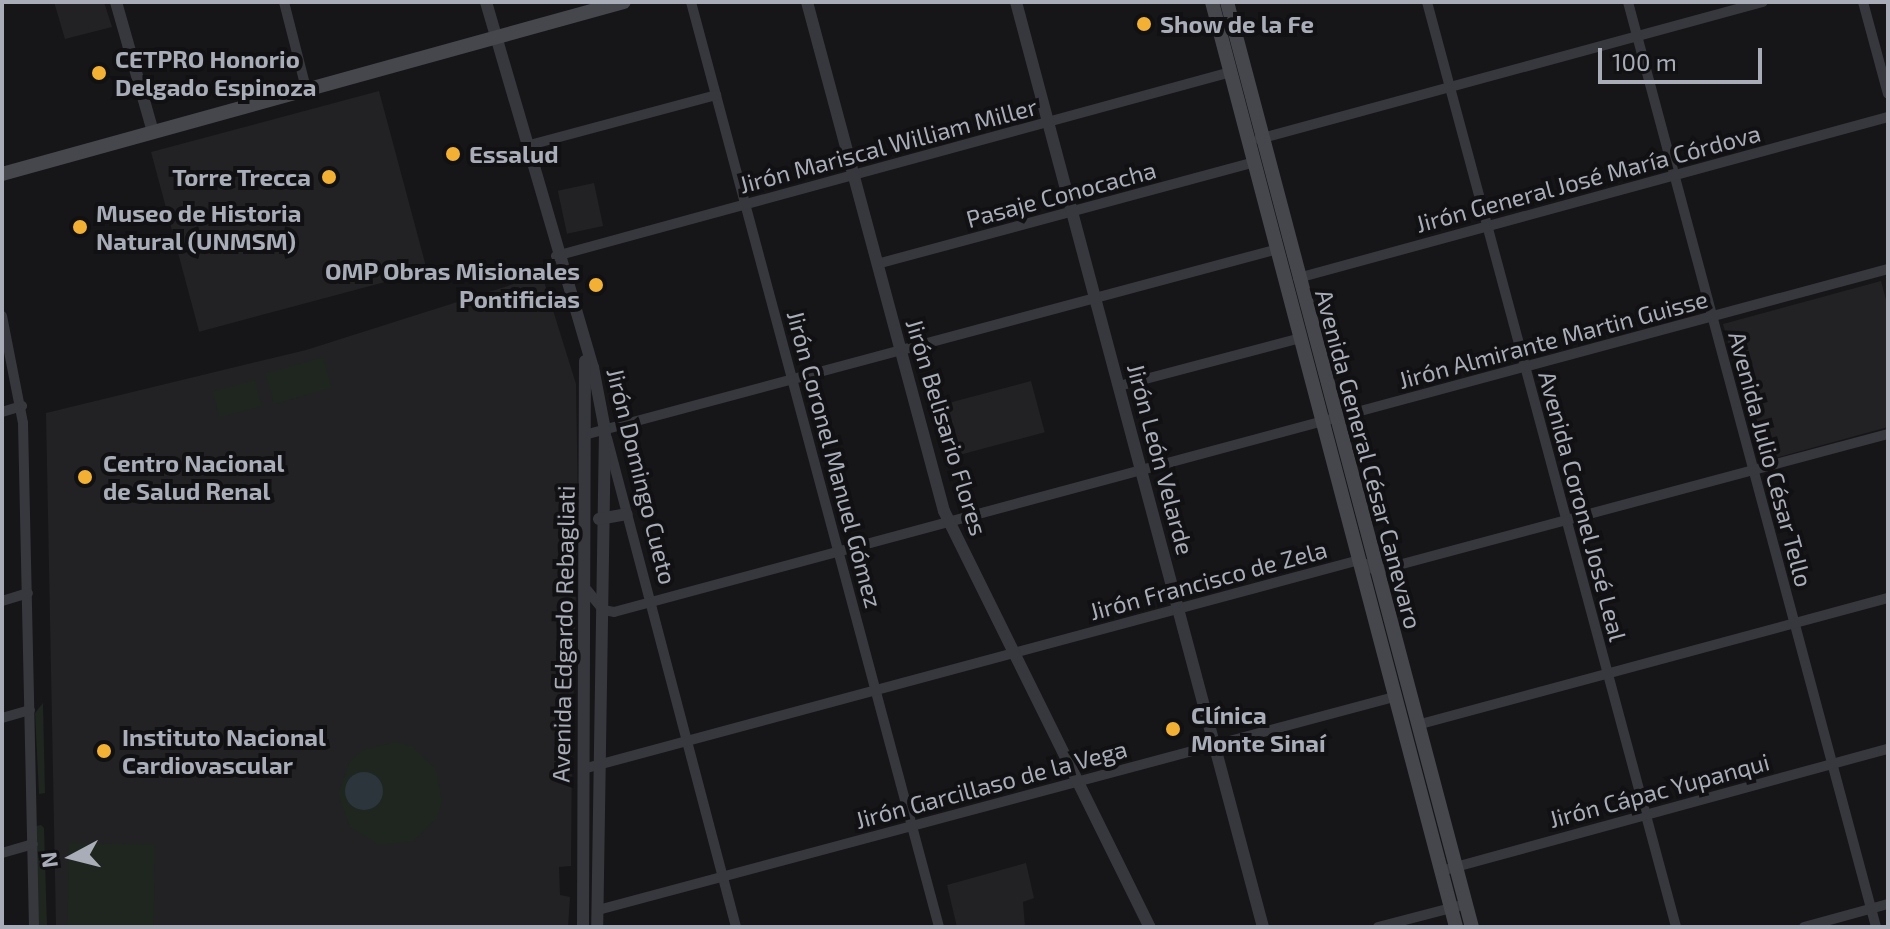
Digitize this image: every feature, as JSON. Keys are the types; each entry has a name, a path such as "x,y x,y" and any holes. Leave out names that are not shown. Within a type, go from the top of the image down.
{"main road":[{"path":"2,174 624,2"},
{"name":"Avenida General César Canevaro","path":"1212,2 1231,72 1256,140 1298,278 1359,560 1441,871 1472,927"},
{"name":"Avenida General César Canevaro","path":"1227,2 1256,140 1255,162 1301,338 1376,571 1456,866 1456,927"}],"street":[{"path":"116,2 153,132"},
{"path":"284,2 307,92"},
{"name":"Jirón Domingo Cueto","path":"486,2 583,342 736,927"},
{"name":"Jirón Coronel Manuel Gómez","path":"691,2 915,825 939,927"},
{"name":"Jirón Belisario Flores","path":"807,2 899,351 948,522 1150,927"},
{"name":"Jirón León Velarde","path":"1016,2 1263,927"},
{"name":"Avenida Coronel José Leal","path":"1427,2 1676,927"},
{"name":"Avenida Julio César Tello","path":"1628,2 1876,927"},
{"path":"1256,140 1763,2"},
{"path":"1863,2 1884,63 1888,94"},
{"name":"Jirón Mariscal William Miller","path":"556,256 1231,72"},
{"path":"526,146 716,95"},
{"name":"Jirón General José María Córdova","path":"1298,278 1888,117"},
{"name":"Pasaje Conocacha","path":"877,264 1255,162"},
{"path":"588,434 1278,249"},
{"name":"Jirón Almirante Martin Guisse","path":"603,610 650,602 1888,269"},
{"path":"2,316 22,406 34,927"},
{"path":"1119,386 1301,338"},
{"name":"Avenida Edgardo Rebagliati","path":"583,342 588,434 583,927"},
{"path":"2,412 22,406"},
{"name":"Avenida Edgardo Rebagliati","path":"597,927 605,430"},
{"path":"1376,571 1888,434"},
{"path":"586,525 604,516 627,514"},
{"name":"Jirón Francisco de Zela","path":"583,769 1359,560 1376,571"},
{"path":"587,590 603,610"},
{"path":"2,601 28,593"},
{"path":"1417,725 1888,598"},
{"name":"Jirón Garcillaso de la Vega","path":"598,910 1394,697"},
{"path":"2,718 30,710"},
{"name":"Jirón Cápac Yupanqui","path":"1441,871 1888,749"},
{"path":"2,853 33,844"},
{"path":"1804,927 1888,904"},
{"path":"1378,927 1458,906"}],"shaded area":[{"path":"54,2 104,2 112,27 65,39"},
{"path":"379,91 427,271 199,332 151,152"},
{"path":"594,183 603,226 567,234 558,191"},
{"path":"542,275 576,384 578,505 570,506 569,542 577,543 573,722 559,723 558,749 572,749 571,866 559,867 560,895 570,897 568,927 56,927 46,413 306,350"},
{"path":"1881,281 1888,307 1888,427 1761,462 1723,324"},
{"path":"323,357 332,388 274,404 265,374"},
{"path":"255,380 262,406 219,417 212,391"},
{"path":"1031,381 1045,432 949,458 935,407"},
{"path":"43,703 45,793 39,794 35,713"},
{"path":"395,742 412,746 436,769 442,802 437,818 413,841 379,845 350,827 338,794 350,761 363,750"},
{"path":"364,772 377,778 383,791 377,804 364,810 351,804 345,791 351,778"},
{"path":"36,826 44,828 47,927 38,927"},
{"path":"69,843 155,845 154,927 68,927"},
{"path":"1026,863 1034,898 1023,902 1025,927 957,927 947,885"}],"place":[{"name":"Show de la Fe","path":"1144,24"},
{"name":"CETPRO Honorio Delgado Espinoza","path":"99,73"},
{"name":"Essalud","path":"453,154"},
{"name":"Torre Trecca","path":"329,177"},
{"name":"Museo de Historia Natural (UNMSM)","path":"80,227"},
{"name":"OMP Obras Misionales Pontificias","path":"596,285"},
{"name":"Centro Nacional de Salud Renal","path":"85,477"},
{"name":"Clínica Monte Sinaí","path":"1173,729"},
{"name":"Instituto Nacional Cardiovascular","path":"104,751"}]}
